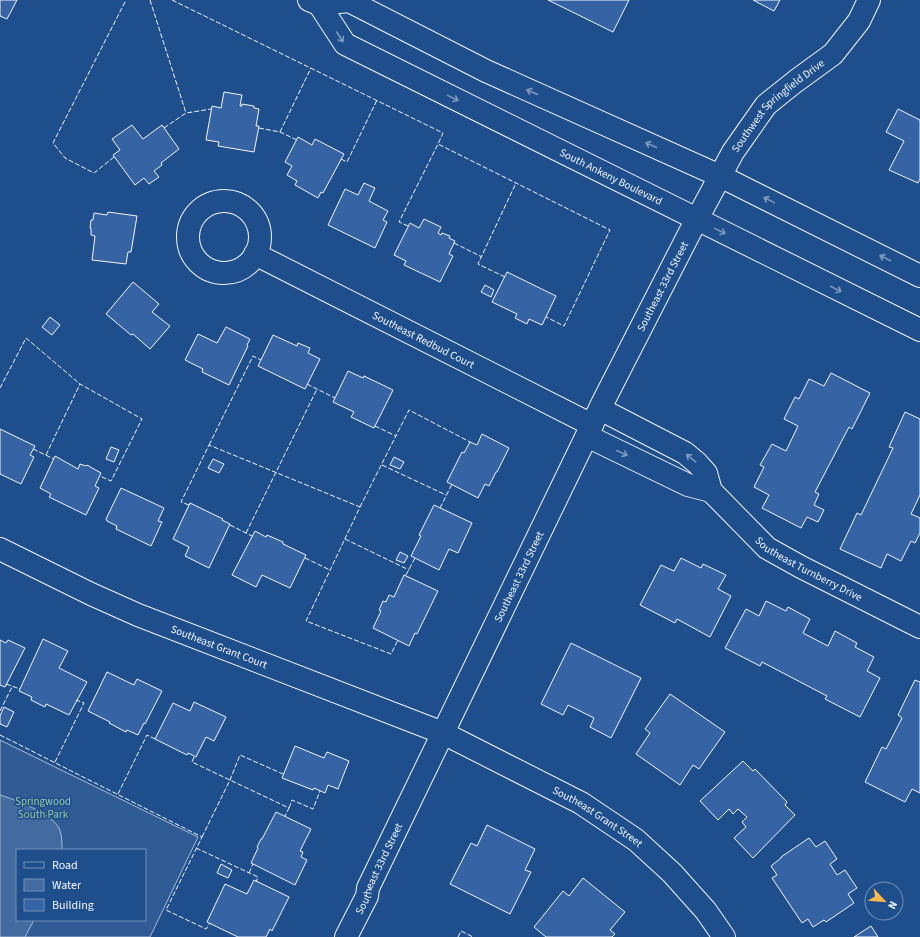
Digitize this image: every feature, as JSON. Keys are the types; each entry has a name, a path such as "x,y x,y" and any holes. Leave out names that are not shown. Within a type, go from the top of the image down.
{"street":[{"name":"Southwest Springfield Drive","path":"697,219 733,152 766,105 833,54 859,21 869,0"},
{"name":"South Ankeny Boulevard","path":"316,1 349,1 486,71 720,176 920,276"},
{"name":"South Ankeny Boulevard","path":"316,1 345,44 920,330"},
{"name":"Southeast 33rd Street","path":"346,937 367,896 368,888 593,423 697,219"},
{"name":"Southeast Redbud Court","path":"255,254 593,423"},
{"name":"Southeast Turnberry Drive","path":"593,423 685,453 706,473 711,491 767,548 920,628"},
{"path":"593,423 688,485 711,491"},
{"name":"Southeast Grant Court","path":"0,549 91,594 138,615 443,733"},
{"name":"Southeast Grant Street","path":"443,733 581,803 636,840 672,873 706,911 724,937"}],"shaded area":[{"name":"Springwood South Park","path":"0,740 198,837 150,937 0,937"}],"water":[{"path":"0,795 41,812 55,822 59,828 62,849 16,849 16,921 33,921 25,937 0,937"}],"building":[{"path":"0,0 17,0 7,19 0,16"},
{"path":"548,0 629,0 613,32"},
{"path":"753,0 780,0 774,11"},
{"path":"224,92 242,95 240,106 242,106 242,104 254,106 254,108 259,109 256,126 259,126 254,152 218,146 219,142 206,140 212,106 221,108"},
{"path":"898,109 920,120 920,179 918,183 889,170 904,141 886,132"},
{"path":"132,125 143,139 162,125 179,149 161,163 162,165 154,171 159,177 149,184 144,178 135,185 113,155 120,150 112,139"},
{"path":"298,137 312,145 315,139 344,154 323,193 321,192 318,198 295,185 297,181 287,175 292,166 285,162"},
{"path":"364,183 375,188 369,201 388,211 383,220 387,222 375,248 328,225 345,189 358,195"},
{"path":"108,212 137,216 131,252 128,252 126,264 92,260 95,236 91,235 91,220 93,220 94,213 107,215"},
{"path":"424,219 441,227 438,233 441,235 442,233 450,236 449,238 455,241 449,254 453,256 440,282 404,265 406,261 394,255 410,223 419,228"},
{"path":"507,272 556,296 542,325 529,319 527,324 515,318 517,314 492,302"},
{"path":"133,282 159,304 152,312 170,326 150,349 106,314"},
{"path":"485,285 494,290 491,297 481,292"},
{"path":"50,317 60,325 52,335 42,327"},
{"path":"226,327 250,339 229,385 202,372 203,369 185,360 198,334 217,343"},
{"path":"273,335 297,346 298,343 310,348 308,353 320,359 305,389 258,366"},
{"path":"348,371 363,378 364,376 393,390 374,428 351,417 354,412 333,402"},
{"path":"831,373 870,393 852,429 849,427 815,492 819,494 814,505 824,510 818,522 807,517 801,528 762,508 769,495 754,487 764,467 760,465 772,444 786,451 798,426 784,419 795,397 799,399 809,379 824,386"},
{"path":"905,412 920,419 920,495 911,514 920,518 920,533 915,543 911,541 901,561 887,554 881,568 840,549 857,513 861,515 893,448 889,447"},
{"path":"0,429 35,446 30,455 34,457 21,484 0,474"},
{"path":"482,434 509,448 489,486 485,484 478,498 447,482 462,452 464,453 470,442 477,445"},
{"path":"111,447 119,450 114,462 106,459"},
{"path":"55,456 78,469 80,464 87,465 101,473 95,486 99,488 86,515 49,497 51,494 40,488"},
{"path":"394,457 404,462 400,469 390,465"},
{"path":"213,459 224,464 219,473 208,468"},
{"path":"121,488 164,508 158,521 162,522 151,546 116,529 117,526 107,521 106,519"},
{"path":"190,503 230,524 209,568 185,556 189,547 173,539"},
{"path":"434,505 472,523 458,553 449,549 439,570 411,556 421,536 419,535"},
{"path":"255,531 266,537 267,535 283,542 283,544 306,555 290,588 262,575 256,587 232,575"},
{"path":"400,552 408,556 404,563 396,560"},
{"path":"681,558 701,568 703,564 726,575 718,589 731,596 710,637 677,619 675,623 640,605 661,565 674,571"},
{"path":"404,575 438,591 417,634 415,633 409,646 373,628 381,611 379,610 383,601 386,602 389,595 394,597"},
{"path":"766,601 786,611 788,607 810,619 803,633 828,646 835,631 857,643 855,647 874,657 867,671 880,678 860,717 825,699 827,696 762,662 760,666 725,648 746,609 759,616"},
{"path":"43,639 68,651 59,668 87,682 69,715 46,704 45,707 31,700 32,697 19,691"},
{"path":"0,640 6,643 8,640 25,648 5,687 0,685"},
{"path":"571,643 641,678 611,738 590,727 594,718 568,705 563,715 541,704"},
{"path":"107,672 134,685 137,679 162,691 138,735 127,730 126,732 88,711"},
{"path":"915,680 920,682 920,793 912,789 905,802 865,782 882,747 886,749 902,718 898,715"},
{"path":"670,694 725,732 699,769 693,765 680,785 636,754 650,733 645,729"},
{"path":"194,702 226,717 214,741 206,737 196,757 188,753 187,755 155,739 173,703 190,711"},
{"path":"4,707 14,712 7,727 0,724 0,716"},
{"path":"295,746 324,758 327,752 349,761 338,789 328,785 325,793 282,778"},
{"path":"743,761 753,771 755,769 787,802 785,805 795,815 753,858 734,838 746,827 742,822 747,817 738,809 733,814 729,809 718,820 700,801"},
{"path":"276,812 311,829 300,851 303,852 301,857 307,860 295,885 251,863 258,848 257,847"},
{"path":"487,825 535,849 525,870 531,872 510,914 450,884 471,843 477,846"},
{"path":"809,838 816,847 825,841 837,859 830,864 837,875 845,870 857,888 848,894 854,903 826,922 824,920 813,927 808,919 802,923 772,878 777,875 771,866 781,857"},
{"path":"221,864 232,870 228,878 217,873"},
{"path":"583,878 625,912 610,930 615,934 612,937 546,937 534,927 563,891 569,896"},
{"path":"254,880 289,897 272,931 270,929 266,937 238,937 207,922 225,884 247,894"},
{"path":"871,926 878,937 854,937"}],"fence":[{"path":"114,157 94,173 65,158 53,143 126,0"},
{"path":"150,0 186,113"},
{"path":"172,0 443,133 438,144 610,230 564,326 546,317"},
{"path":"280,132 311,68"},
{"path":"341,159 347,162 377,100"},
{"path":"164,128 186,113 211,109"},
{"path":"259,128 280,132 297,140"},
{"path":"408,226 399,222 438,144"},
{"path":"505,277 478,264 516,183"},
{"path":"454,243 482,257"},
{"path":"0,388 26,338 80,384 142,419 111,481 100,476"},
{"path":"209,445 253,356 261,360"},
{"path":"46,455 80,384"},
{"path":"307,384 335,398"},
{"path":"246,533 317,389"},
{"path":"360,507 409,410 470,442"},
{"path":"375,426 396,436"},
{"path":"189,505 181,502 209,445 360,507 306,621 391,654 398,640"},
{"path":"33,449 54,459"},
{"path":"382,465 446,495"},
{"path":"440,508 452,484"},
{"path":"230,525 252,536"},
{"path":"345,539 409,570"},
{"path":"305,558 330,570"},
{"path":"406,575 415,558"},
{"path":"6,684 20,689"},
{"path":"0,711 12,687"},
{"path":"55,762 84,703 76,700"},
{"path":"0,735 202,837 166,910 206,929 210,923"},
{"path":"118,794 147,735 155,739"},
{"path":"202,837 230,780 240,755 283,774"},
{"path":"194,757 192,762 289,808 285,816"},
{"path":"289,808 292,800 313,809 320,791"},
{"path":"196,848 258,877 256,882"},
{"path":"249,873 253,864"},
{"path":"458,937 461,931 473,937"}]}
